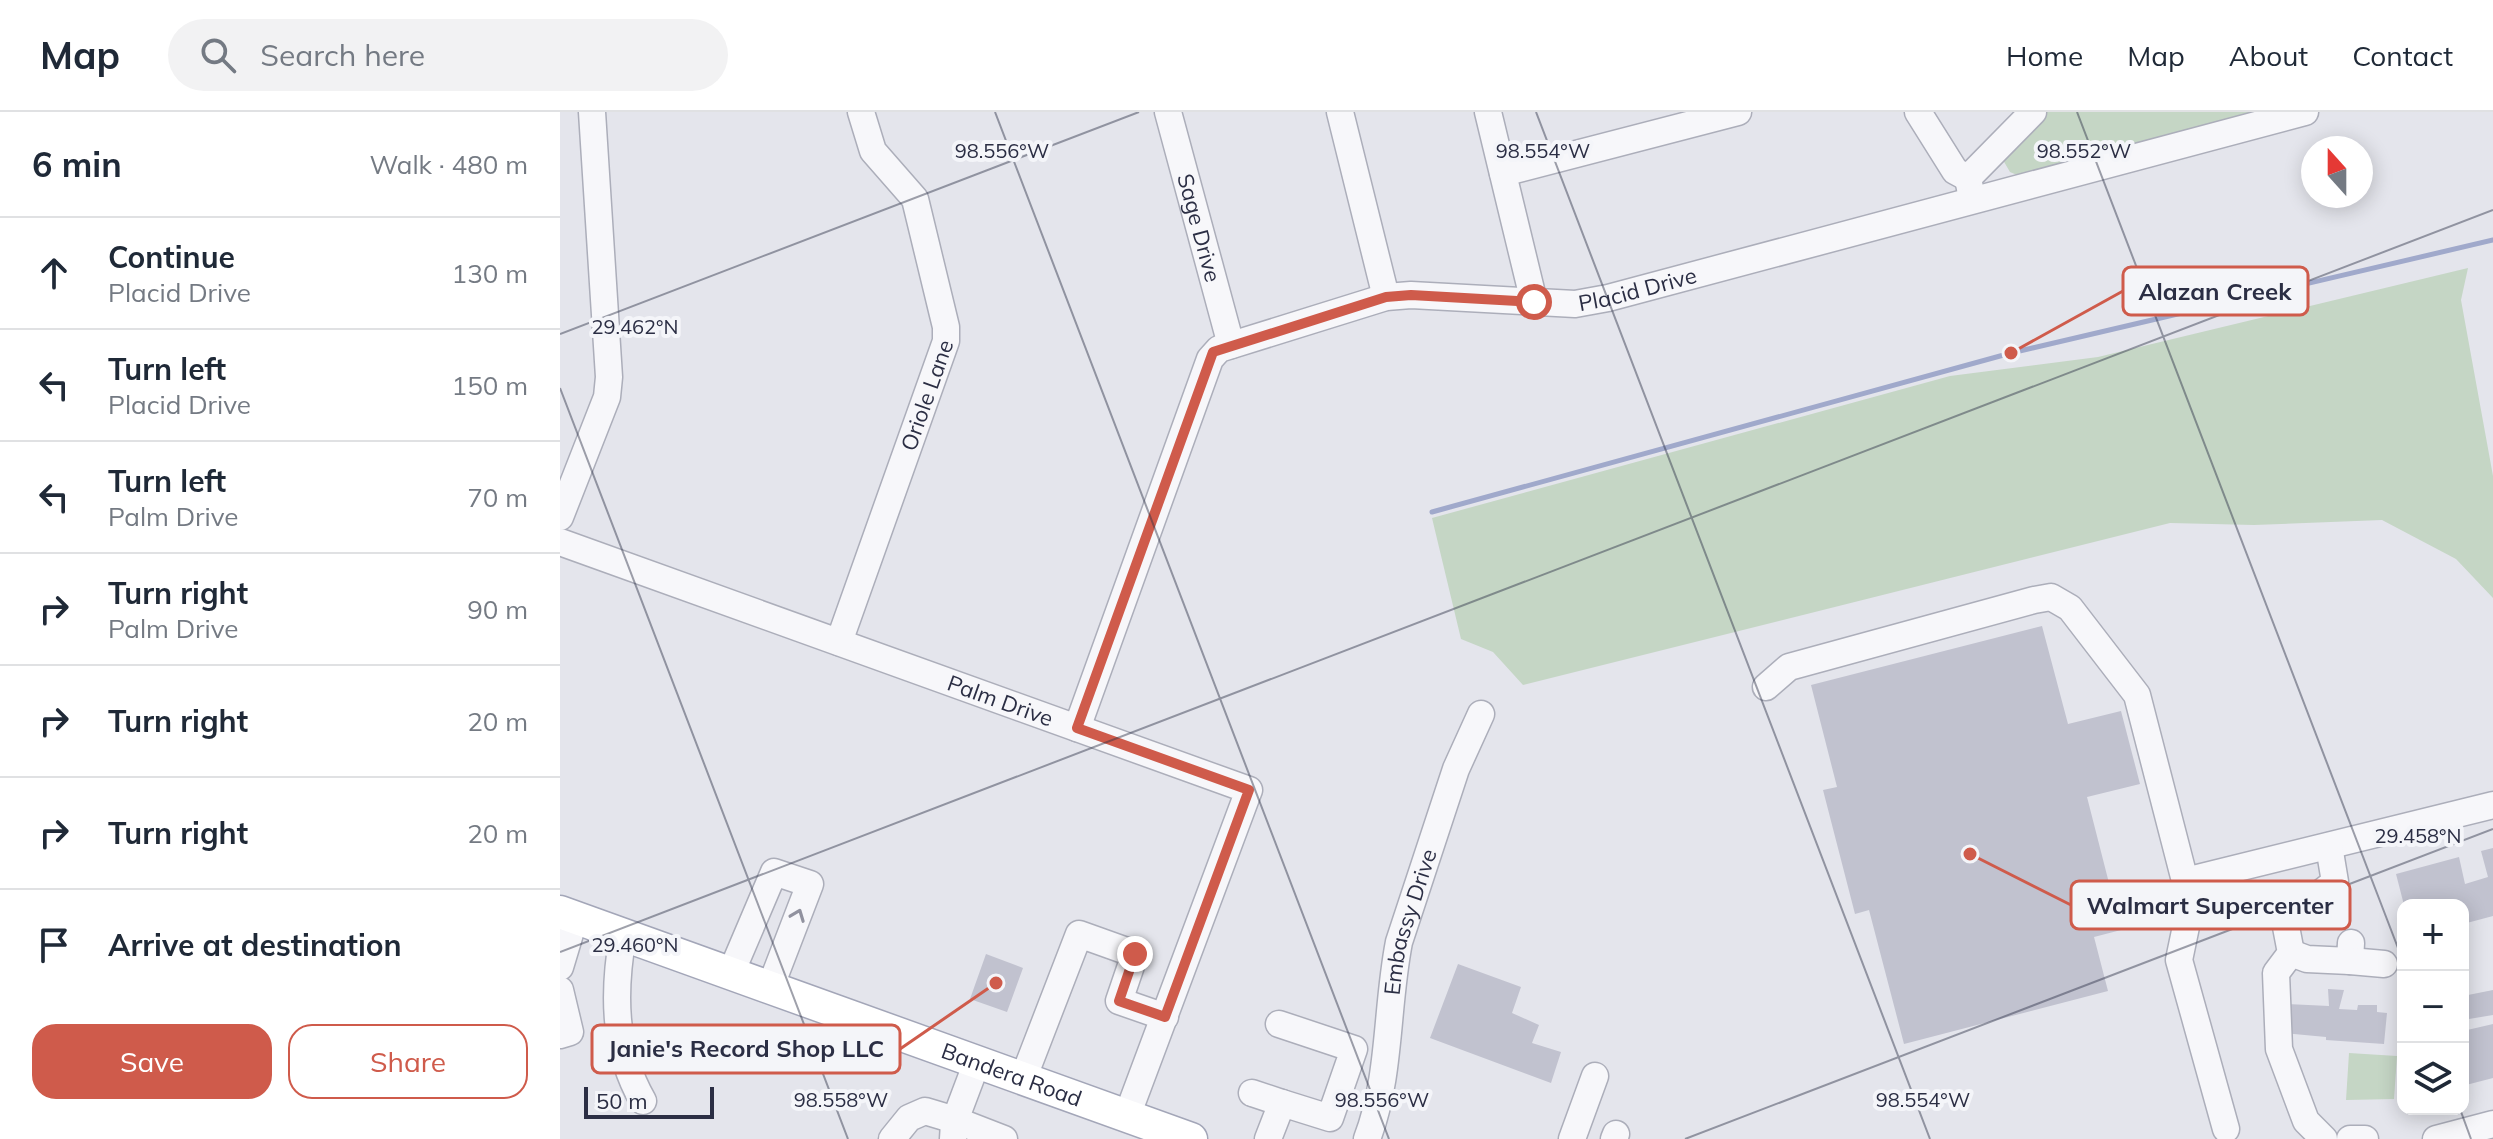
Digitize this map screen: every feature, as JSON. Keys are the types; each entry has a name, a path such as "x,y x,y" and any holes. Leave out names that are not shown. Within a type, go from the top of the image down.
{"main road":[{"name":"Bandera Road","path":"567,915 1191,1139"}],"street":[{"path":"560,517 607,397 609,377 592,112"},
{"name":"Oriole Lane","path":"839,642 946,341 946,327 915,199 873,151 861,112"},
{"name":"Sage Drive","path":"1168,112 1231,345"},
{"path":"1340,112 1386,297"},
{"path":"1488,112 1534,302"},
{"path":"1503,173 1738,112"},
{"path":"1918,112 1955,171 1970,188 2033,112"},
{"name":"Placid Drive","path":"1077,728 1213,352 1386,297 1411,295 1575,304 1608,298 1970,188 2305,112"},
{"name":"Palm Drive","path":"560,542 1249,790 1127,1116"},
{"path":"1766,687 1789,667 2034,600 2051,597 2070,608 2137,695 2185,881 2189,912 2179,960 2226,1129"},
{"name":"Embassy Drive","path":"1367,1139 1378,1109 1399,942 1456,769 1481,714"},
{"path":"2185,881 2493,805"},
{"path":"2324,1139 2306,1121 2279,1049 2276,973 2291,953 2283,911 2335,882 2329,846"},
{"path":"731,973 774,872 810,884 770,988"},
{"path":"560,967 567,915"},
{"path":"1023,1079 1079,934 1135,954 1119,1001 1165,1017"},
{"path":"623,935 617,971 616,1011 623,1056 643,1101"},
{"path":"2291,953 2307,959 2351,952 2384,964"},
{"path":"560,990 570,1032 560,1035"},
{"path":"1279,1024 1354,1049 1386,1053"},
{"path":"1252,1093 1330,1118 1354,1049"},
{"path":"954,1129 977,1062"},
{"path":"1572,1139 1595,1076"},
{"path":"1268,1139 1282,1103"},
{"path":"892,1139 909,1118 925,1111 954,1129 1004,1139"},
{"path":"2436,1139 2493,1124"},
{"path":"2350,1139 2365,1139"}],"green space":[{"path":"2045,112 2255,112 2017,175 2010,172 2003,160"},
{"path":"2468,268 2461,300 2493,476 2493,598 2456,559 2382,520 2254,525 2170,523 1523,685 1493,652 1461,639 1432,518 1950,376 2098,357"},
{"path":"2349,1053 2397,1056 2394,1099 2346,1100"}],"building":[{"path":"2042,626 2068,724 2121,711 2140,784 2087,797 2121,930 2094,937 2108,991 1904,1044 1869,910 1855,914 1823,790 1837,787 1811,685"},
{"path":"2493,848 2493,916 2469,922 2469,899 2402,899 2396,874 2459,857 2465,884 2488,877 2481,851"},
{"path":"986,954 1023,968 1007,1012 970,999"},
{"path":"1458,964 1521,987 1512,1013 1539,1025 1532,1043 1561,1052 1551,1083 1430,1038"},
{"path":"2328,989 2344,990 2339,1009 2357,1010 2358,1005 2377,1005 2377,1012 2387,1013 2384,1044 2284,1033 2287,1004 2329,1006"},
{"path":"2493,990 2493,1015 2469,1019 2469,995"},
{"path":"2493,1024 2493,1078 2469,1084 2469,1043 2469,1030"}],"waterway":[{"path":"1432,512 2011,353 2493,240"}],"place":[{"name":"Alazan Creek","path":"2011,353"},
{"name":"Walmart Supercenter","path":"1970,854"},
{"name":"Janie's Record Shop LLC","path":"996,983"}],"route":[{"path":"1135,954 1119,1001 1165,1017 1249,790 1077,728 1213,352 1386,297 1411,295 1534,302"}]}
